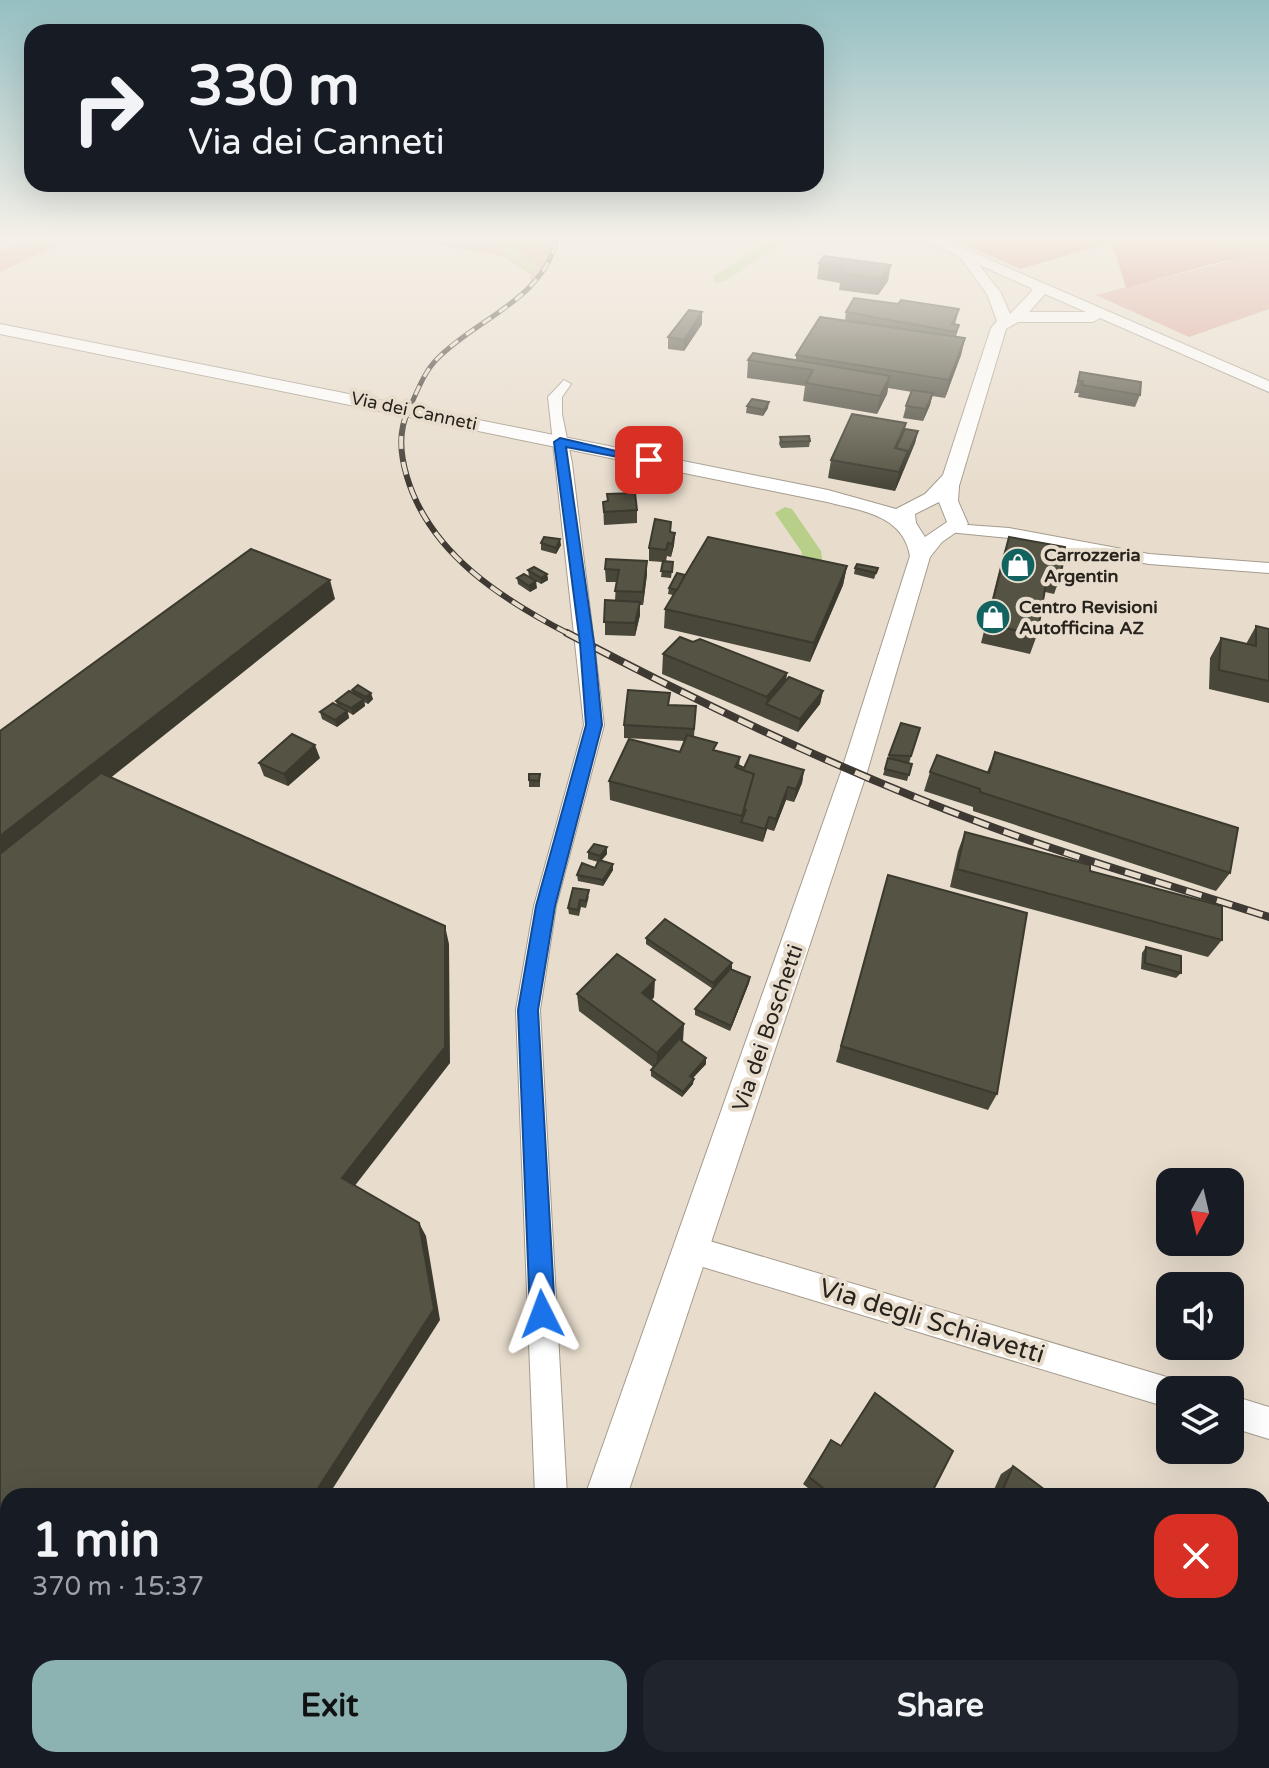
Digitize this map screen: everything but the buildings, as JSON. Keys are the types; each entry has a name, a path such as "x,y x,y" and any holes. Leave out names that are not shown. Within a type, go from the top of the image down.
{"street":[{"path":"951,521 948,493 951,478 999,328 1008,322"},
{"path":"1120,322 1269,387"},
{"name":"Via dei Canneti","path":"0,329 913,515"},
{"path":"551,1488 528,1010 545,906 594,725 587,643 555,397 564,384"},
{"path":"913,515 951,478"},
{"path":"913,515 1149,559 1269,568"},
{"path":"913,515 951,521"},
{"path":"913,515 920,556"},
{"name":"Via dei Boschetti","path":"609,1488 693,1250 854,772 920,556 951,521"},
{"name":"Via degli Schiavetti","path":"693,1250 1156,1389"},
{"path":"1244,1415 1269,1423"}],"shaded area":[{"path":"1155,322 1233,322 1189,337"}],"waterway":[{"path":"785,513 811,551 813,565"}],"railway":[{"path":"407,413 424,377 437,359 486,322"},
{"path":"408,411 401,435 403,460 418,504 433,529 451,552 495,590 571,635"},
{"path":"567,633 776,737 937,806 1061,851 1269,917"}],"place":[{"name":"Carrozzeria Argentin","path":"1018,565"},
{"name":"Centro Revisioni Autofficina AZ","path":"993,617"}],"route":[{"path":"542,1314 528,1010 545,906 594,725 587,643 560,442 649,460"}]}
